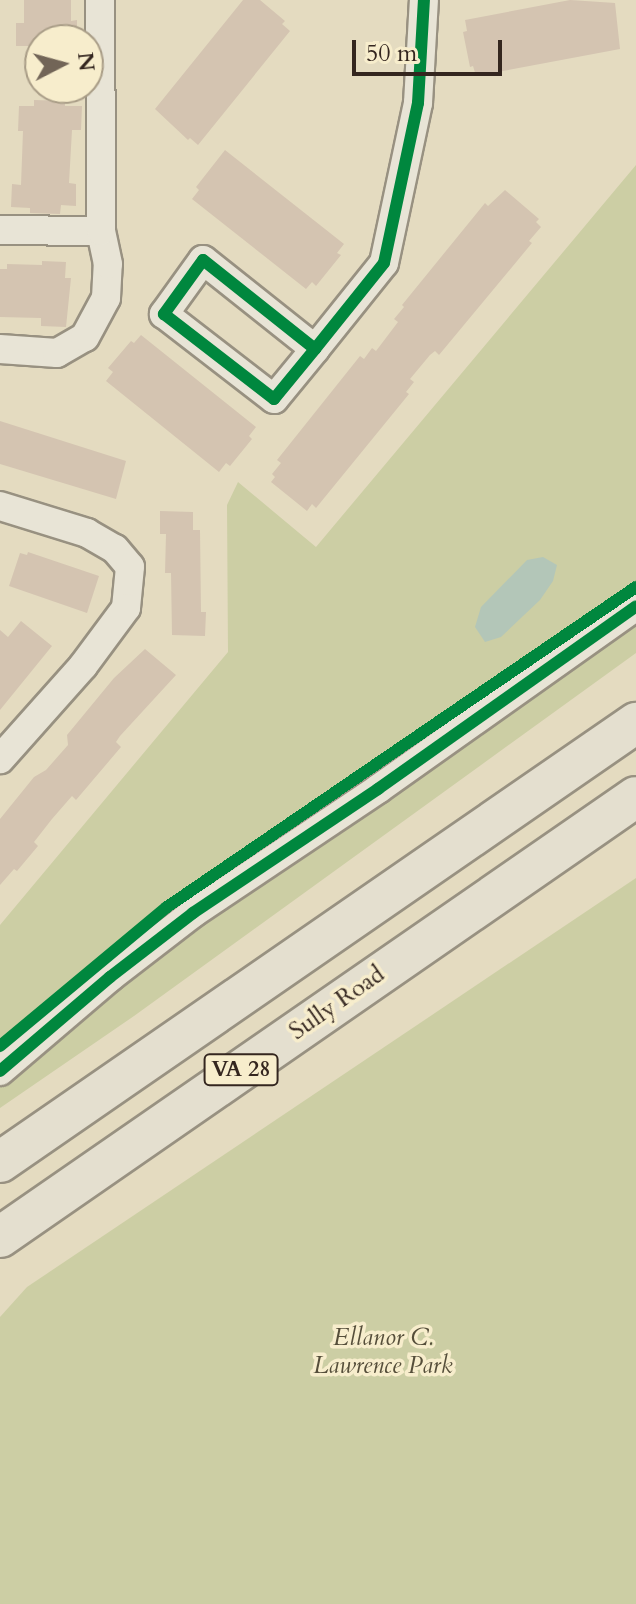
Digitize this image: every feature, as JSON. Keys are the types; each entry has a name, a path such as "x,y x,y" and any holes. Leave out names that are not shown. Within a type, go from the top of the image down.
{"highway":[{"name":"VA 28","path":"0,1162 636,720"},
{"name":"Sully Road","path":"0,1237 636,797"}],"street":[{"path":"0,349 57,353 85,337 106,298 108,264 101,231 100,0"},
{"path":"315,349 203,260 164,314 274,399 315,349 384,263 418,103 424,0"},
{"path":"0,230 101,231"},
{"path":"0,506 87,533 115,549 130,567 126,608 83,666 0,759"},
{"path":"0,1071 110,977 193,913 378,789 636,606"}],"green space":[{"path":"636,165 636,653 134,1016 0,1108 0,925 228,652 227,505 238,482 316,547"},
{"name":"Ellanor C. Lawrence Park","path":"636,878 636,1604 0,1604 0,1317 27,1287"}],"shaded area":[{"path":"543,557 557,565 553,581 540,600 501,637 485,642 475,627 481,607 527,560"}],"building":[{"path":"24,0 71,0 71,21 77,20 77,24 24,24 24,46 16,46 16,23 24,23"},
{"path":"243,0 260,0 285,21 282,24 290,31 198,145 190,138 188,140 155,109"},
{"path":"570,0 615,3 620,49 476,76 473,66 470,67 463,32 467,31 465,20"},
{"path":"19,106 82,106 81,130 72,130 69,183 76,184 76,206 61,205 60,214 30,213 30,208 11,207 12,184 21,185 23,131 18,131"},
{"path":"225,150 344,244 337,253 341,255 316,286 312,282 306,289 192,199 199,190 196,187"},
{"path":"505,190 539,219 536,222 541,227 529,241 532,243 439,355 435,351 430,355 410,379 414,382 406,392 409,394 316,508 312,504 307,511 271,482 275,477 272,474 281,463 277,460 360,356 364,359 372,348 376,351 398,322 394,319 404,307 402,305 485,203 488,206"},
{"path":"42,261 66,262 65,278 71,278 66,327 41,326 41,318 0,317 0,269 7,269 7,264 42,265"},
{"path":"141,335 256,427 249,436 252,439 230,466 226,463 219,472 106,381 113,372 108,368 131,341 134,343"},
{"path":"0,421 126,461 116,499 0,464"},
{"path":"160,511 193,512 193,530 200,530 201,612 206,612 205,636 172,635 171,573 165,573 166,534 160,534"},
{"path":"28,552 99,576 87,613 9,586 20,553 27,555"},
{"path":"21,621 52,646 0,710 0,630 8,637"},
{"path":"145,649 176,675 120,736 116,742 121,747 76,800 72,796 34,842 38,846 17,871 14,869 0,885 0,819 34,777 46,770 68,745 67,735 114,678"}],"cycle path":[{"path":"315,349 203,260 164,314 274,399 315,349 384,263 418,103 424,0"},
{"path":"0,1046 167,907 636,587"},
{"path":"0,1071 110,977 193,913 378,789 636,606"}]}
